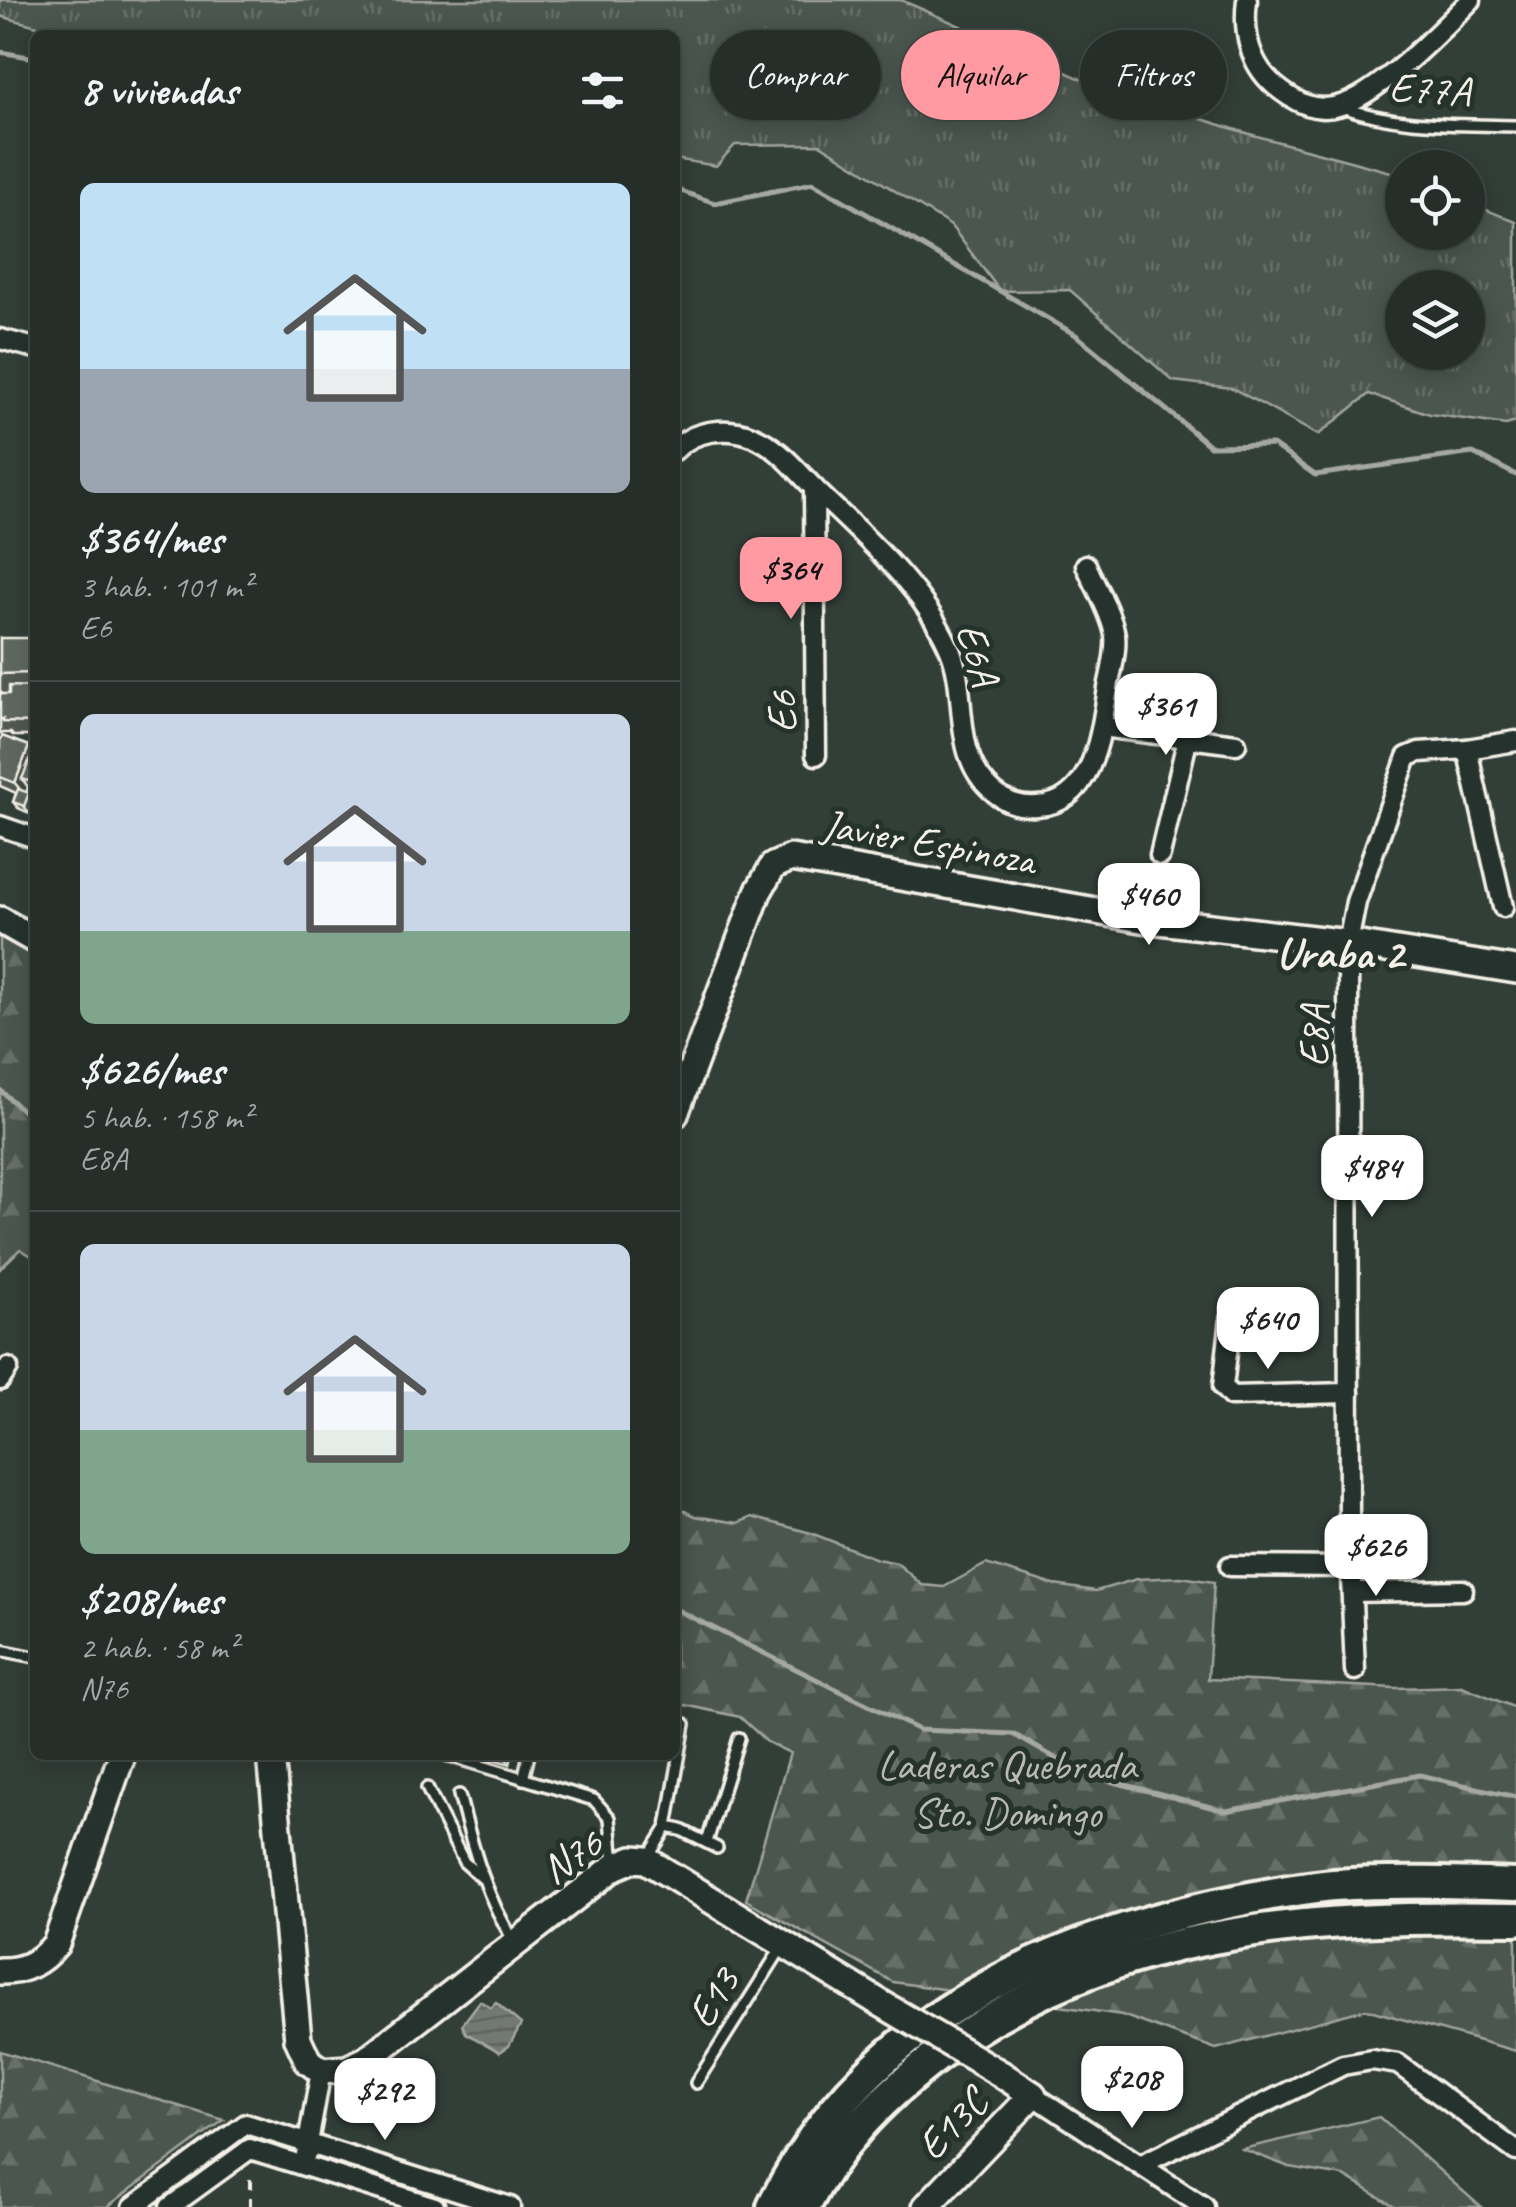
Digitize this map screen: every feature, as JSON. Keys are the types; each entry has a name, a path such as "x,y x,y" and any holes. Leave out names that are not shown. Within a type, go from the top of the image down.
{"highway":[{"path":"774,2207 814,2134 868,2072 945,2012 1038,1959 1158,1918 1252,1897 1332,1886 1404,1882 1516,1885"},
{"path":"804,2207 870,2112 898,2084 980,2025 1078,1977 1164,1946 1210,1937 1365,1920 1516,1919"}],"street":[{"path":"1247,0 1244,25 1252,54 1267,79 1292,101 1321,108 1340,106 1382,81 1422,50 1471,0"},
{"path":"0,339 30,347"},
{"path":"680,447 701,434 724,430 752,436 781,454 814,488"},
{"name":"E6","path":"814,488 816,755"},
{"name":"E6A","path":"814,488 875,546 936,620 951,650 961,732 976,774 997,794 1023,807 1053,806 1088,774 1102,727"},
{"path":"1086,565 1115,639 1102,727 1236,744"},
{"path":"1160,854 1188,737"},
{"path":"1504,907 1468,749 1516,741"},
{"name":"E8A","path":"1355,1670 1349,1393 1348,943 1355,906 1407,757 1419,752 1468,749"},
{"path":"0,826 30,836"},
{"name":"Javier Espinoza","path":"680,1101 758,892 773,866 791,858 1142,920 1348,943 1516,970"},
{"path":"0,920 30,937"},
{"path":"1232,1310 1223,1387 1231,1396 1349,1393"},
{"path":"1230,1566 1351,1567"},
{"path":"1352,1592 1463,1590"},
{"path":"0,1971 30,1966 56,1944 120,1760"},
{"path":"270,1760 298,2039 308,2061 321,2071 304,2166"},
{"name":"N76","path":"321,2071 347,2069 366,2060 614,1868 634,1859 646,1860 1001,2074 1196,2205"},
{"path":"1140,2165 1343,2065 1372,2060 1398,2064 1516,2151"},
{"name":"E13C","path":"926,2207 1033,2095"},
{"path":"133,2207 246,2124 510,2207"},
{"path":"170,2207 250,2149 435,2207"}],"lane":[{"name":"E77A","path":"1340,106 1374,118 1402,122 1516,126"},
{"path":"0,1650 30,1657"},
{"path":"680,1755 685,1724"},
{"path":"707,1842 739,1738"},
{"path":"462,1760 603,1806 610,1818 614,1868"},
{"path":"523,1779 528,1760"},
{"path":"646,1860 668,1828 679,1760"},
{"path":"428,1788 464,1862 482,1878"},
{"path":"459,1795 482,1878 497,1914 516,1943"},
{"path":"668,1828 717,1848"},
{"name":"E13","path":"696,2083 783,1945"}],"green space":[{"path":"0,0 901,0 970,30 901,30 901,120 1060,120 1060,70 1080,78 1080,120 1205,120 1385,170 1385,250 1485,250 1485,209 1516,222 1516,422 1506,425 1430,414 1369,394 1318,435 1232,388 1173,381 1070,290 1000,291 951,226 820,144 735,145 716,166 680,160 680,30 44,30 0,16"},
{"path":"0,935 30,952 30,1255 20,1249 0,1269"},
{"name":"Laderas Quebrada Sto. Domingo","path":"680,1508 695,1516 738,1523 752,1517 811,1533 897,1563 922,1585 944,1587 986,1564 1054,1585 1096,1591 1137,1579 1181,1577 1214,1582 1208,1679 1396,1688 1462,1686 1516,1708 1516,2051 1366,2009 1216,2049 1122,2015 893,1982 746,1900 790,1753 767,1742 740,1717 680,1704"},
{"path":"0,2051 224,2120 107,2207 0,2207"},
{"path":"1379,2117 1481,2207 1396,2207 1344,2176 1289,2167 1242,2149"}],"shaded area":[{"path":"480,2001 491,2008 496,2003 521,2024 509,2046 500,2052 466,2033 462,2025"}],"building":[{"path":"0,638 30,638 30,673 0,674"},
{"path":"9,686 30,687 30,723 0,719 0,694 9,694"},
{"path":"2,736 29,746 15,783 0,777"},
{"path":"30,758 30,781 22,779"},
{"path":"18,789 29,793 24,806 13,802"}],"waterway":[{"path":"0,52 30,57"},
{"path":"680,191 715,203 813,183 1076,335 1210,446 1273,445 1315,475 1473,453 1516,475"},
{"path":"0,1090 30,1117"},
{"path":"680,1611 919,1730 1013,1734 1083,1774 1226,1811 1420,1775 1516,1797"}],"district":[{"name":"Uraba 2","path":"1340,952"}]}
